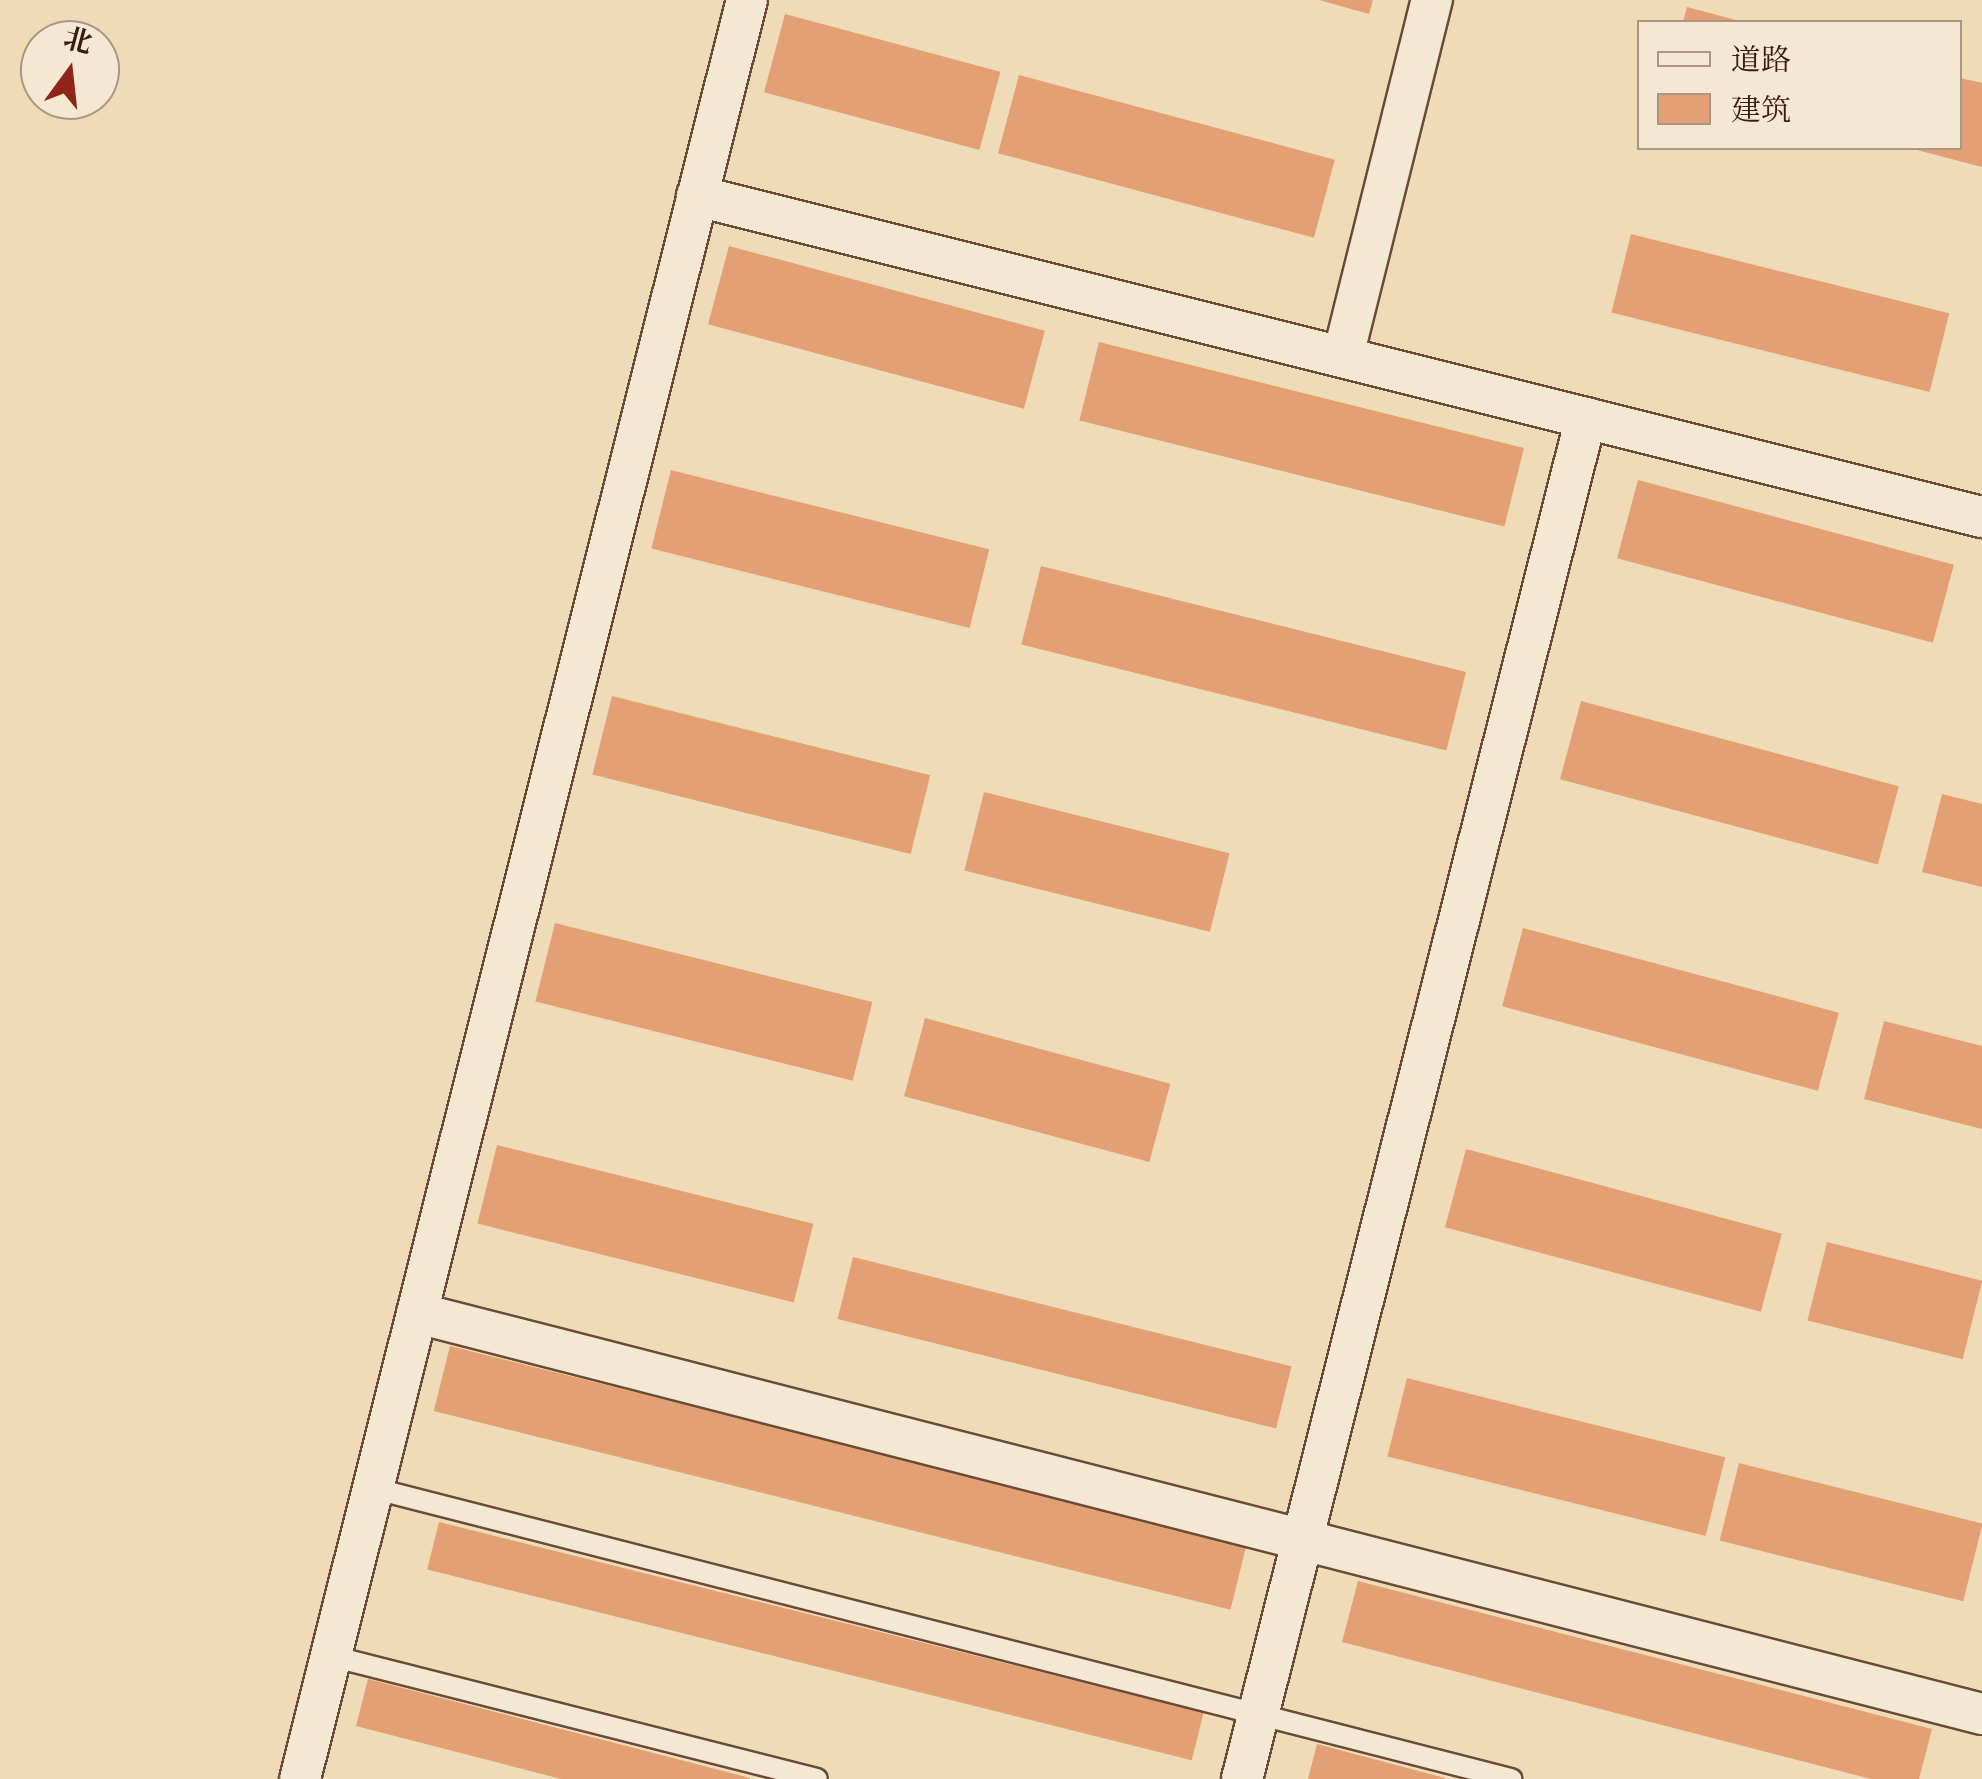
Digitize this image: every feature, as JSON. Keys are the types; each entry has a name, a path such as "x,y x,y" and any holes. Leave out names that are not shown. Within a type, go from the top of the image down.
{"street":[{"path":"300,1779 747,0"},
{"path":"1343,356 1432,0"},
{"path":"697,196 1982,517"},
{"path":"1242,1779 1586,418"},
{"path":"416,1313 1982,1714"}],"lane":[{"path":"372,1488 1511,1779"},
{"path":"331,1656 817,1779"}],"building":[{"path":"1319,0 1373,0 1369,14"},
{"path":"1687,7 1736,20 1684,20"},
{"path":"785,14 1000,72 979,150 764,92"},
{"path":"1019,75 1335,160 1314,238 998,153"},
{"path":"1962,78 1982,83 1982,167 1917,150 1962,150"},
{"path":"1631,234 1949,313 1930,392 1611,313"},
{"path":"729,246 1045,331 1024,409 708,324"},
{"path":"1099,342 1524,448 1504,527 1079,421"},
{"path":"671,470 989,549 970,628 651,549"},
{"path":"1638,480 1954,565 1933,643 1617,558"},
{"path":"1041,566 1466,672 1446,751 1021,645"},
{"path":"612,696 930,775 911,854 592,775"},
{"path":"1581,701 1899,786 1878,864 1560,779"},
{"path":"984,792 1229,853 1210,932 964,871"},
{"path":"1942,794 1982,804 1982,887 1922,872"},
{"path":"555,923 872,1002 853,1081 535,1002"},
{"path":"1523,928 1839,1013 1818,1091 1502,1006"},
{"path":"925,1018 1170,1084 1149,1162 904,1096"},
{"path":"1884,1021 1982,1046 1982,1129 1864,1099"},
{"path":"497,1145 813,1224 794,1302 477,1224"},
{"path":"1466,1149 1782,1234 1761,1312 1445,1227"},
{"path":"1827,1242 1982,1281 1963,1359 1807,1321"},
{"path":"853,1257 1292,1366 1276,1428 838,1319"},
{"path":"450,1346 1247,1545 1230,1610 434,1411"},
{"path":"1407,1378 1725,1457 1706,1536 1387,1457"},
{"path":"1739,1463 1982,1524 1963,1601 1720,1541"},
{"path":"439,1522 1204,1713 1192,1760 427,1570"},
{"path":"1358,1581 1932,1729 1919,1779 1871,1779 1342,1642"},
{"path":"368,1679 750,1779 561,1779 356,1726"},
{"path":"1317,1744 1445,1778 1445,1779 1308,1779"}]}
